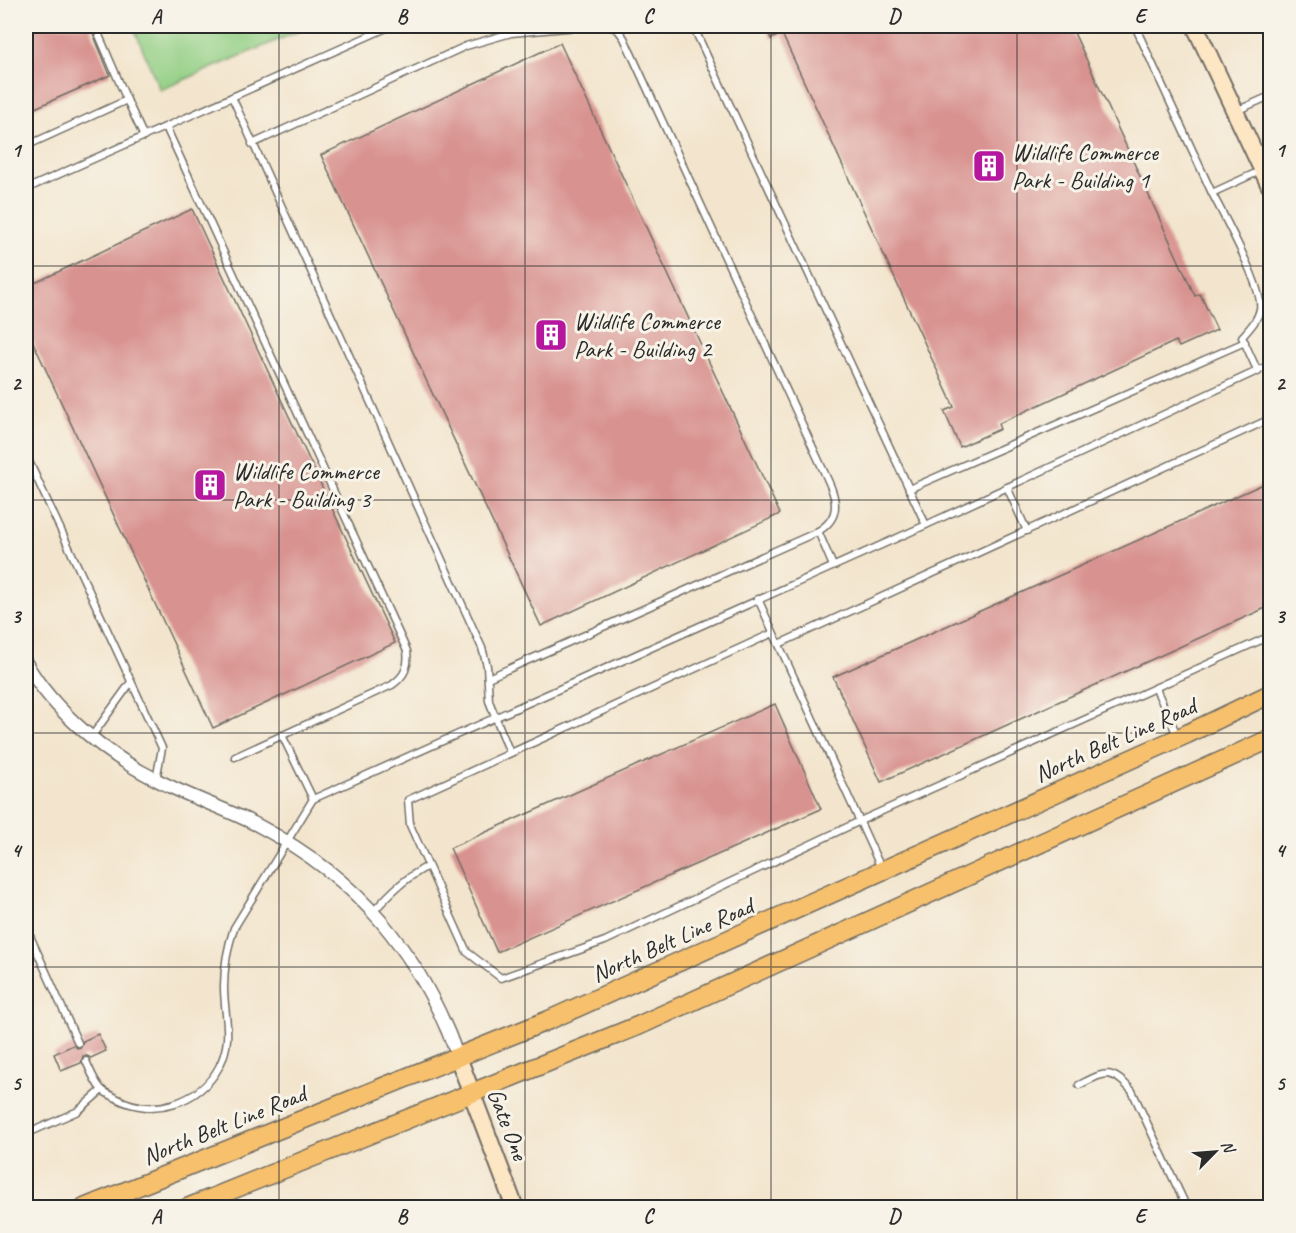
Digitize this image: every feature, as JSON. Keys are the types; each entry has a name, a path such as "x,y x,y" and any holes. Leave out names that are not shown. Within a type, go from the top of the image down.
{"main road":[{"name":"North Belt Line Road","path":"84,1208 606,995 1178,738 1270,694"},
{"path":"187,1208 640,1024 1270,739"}],"street":[{"path":"1195,26 1270,186"},
{"path":"26,663 58,707 115,755 156,780 260,826 322,864 351,888 392,933 418,971 445,1023 458,1057"},
{"name":"Gate One","path":"458,1057 515,1208"}],"lane":[{"path":"95,26 144,137"},
{"path":"26,189 391,26"},
{"path":"252,144 466,46 511,33 588,26"},
{"path":"488,678 819,531 833,518 836,506 832,492 624,38 618,30 610,26"},
{"path":"693,26 926,525"},
{"path":"1135,26 1250,271 1261,301 1260,312 1242,337 1258,372"},
{"path":"1236,112 1270,96"},
{"path":"232,97 482,648 487,666 489,701 510,753"},
{"path":"26,146 127,100"},
{"path":"166,127 407,651 407,669 392,685 235,757"},
{"path":"1212,193 1263,170"},
{"path":"909,489 1245,342"},
{"path":"86,1061 102,1090 129,1104 142,1107 162,1107 173,1104 194,1094 212,1078 228,1045 224,986 230,938 240,916 313,799 926,525 1270,365"},
{"path":"779,644 1270,419"},
{"path":"26,455 162,748 156,780"},
{"path":"1007,487 1027,531"},
{"path":"819,531 833,566"},
{"path":"758,599 883,871"},
{"path":"773,633 408,800 410,825 467,952 501,978 605,941 860,821 1270,636"},
{"path":"92,736 131,682"},
{"path":"1156,688 1178,738"},
{"path":"282,735 313,799"},
{"path":"374,911 409,876 428,866"},
{"path":"26,927 78,1043"},
{"path":"1078,1085 1102,1073 1119,1077 1132,1091 1187,1208"},
{"path":"26,1134 78,1111 102,1090"}],"green space":[{"path":"133,26 311,26 160,90"}],"building":[{"path":"26,26 90,26 110,75 26,112"},
{"name":"Wildlife Commerce Park - Building 1","path":"765,26 1071,26 1195,296 1200,294 1217,330 1179,347 1176,341 998,424 1000,429 960,447 944,411 954,407 782,34 771,39"},
{"name":"Wildlife Commerce Park - Building 2","path":"560,43 780,514 541,626 321,155"},
{"name":"Wildlife Commerce Park - Building 3","path":"192,209 395,643 213,728 26,327 26,287"},
{"path":"1270,481 1270,606 881,782 833,677"},
{"path":"775,704 821,809 497,952 450,848"},
{"path":"98,1034 106,1051 91,1058 83,1056 81,1063 61,1071 54,1054 73,1045 77,1048 81,1047 83,1041"}],"place":[{"name":"Wildlife Commerce Park - Building 1","path":"989,166"},
{"name":"Wildlife Commerce Park - Building 2","path":"551,335"},
{"name":"Wildlife Commerce Park - Building 3","path":"210,485"}]}
